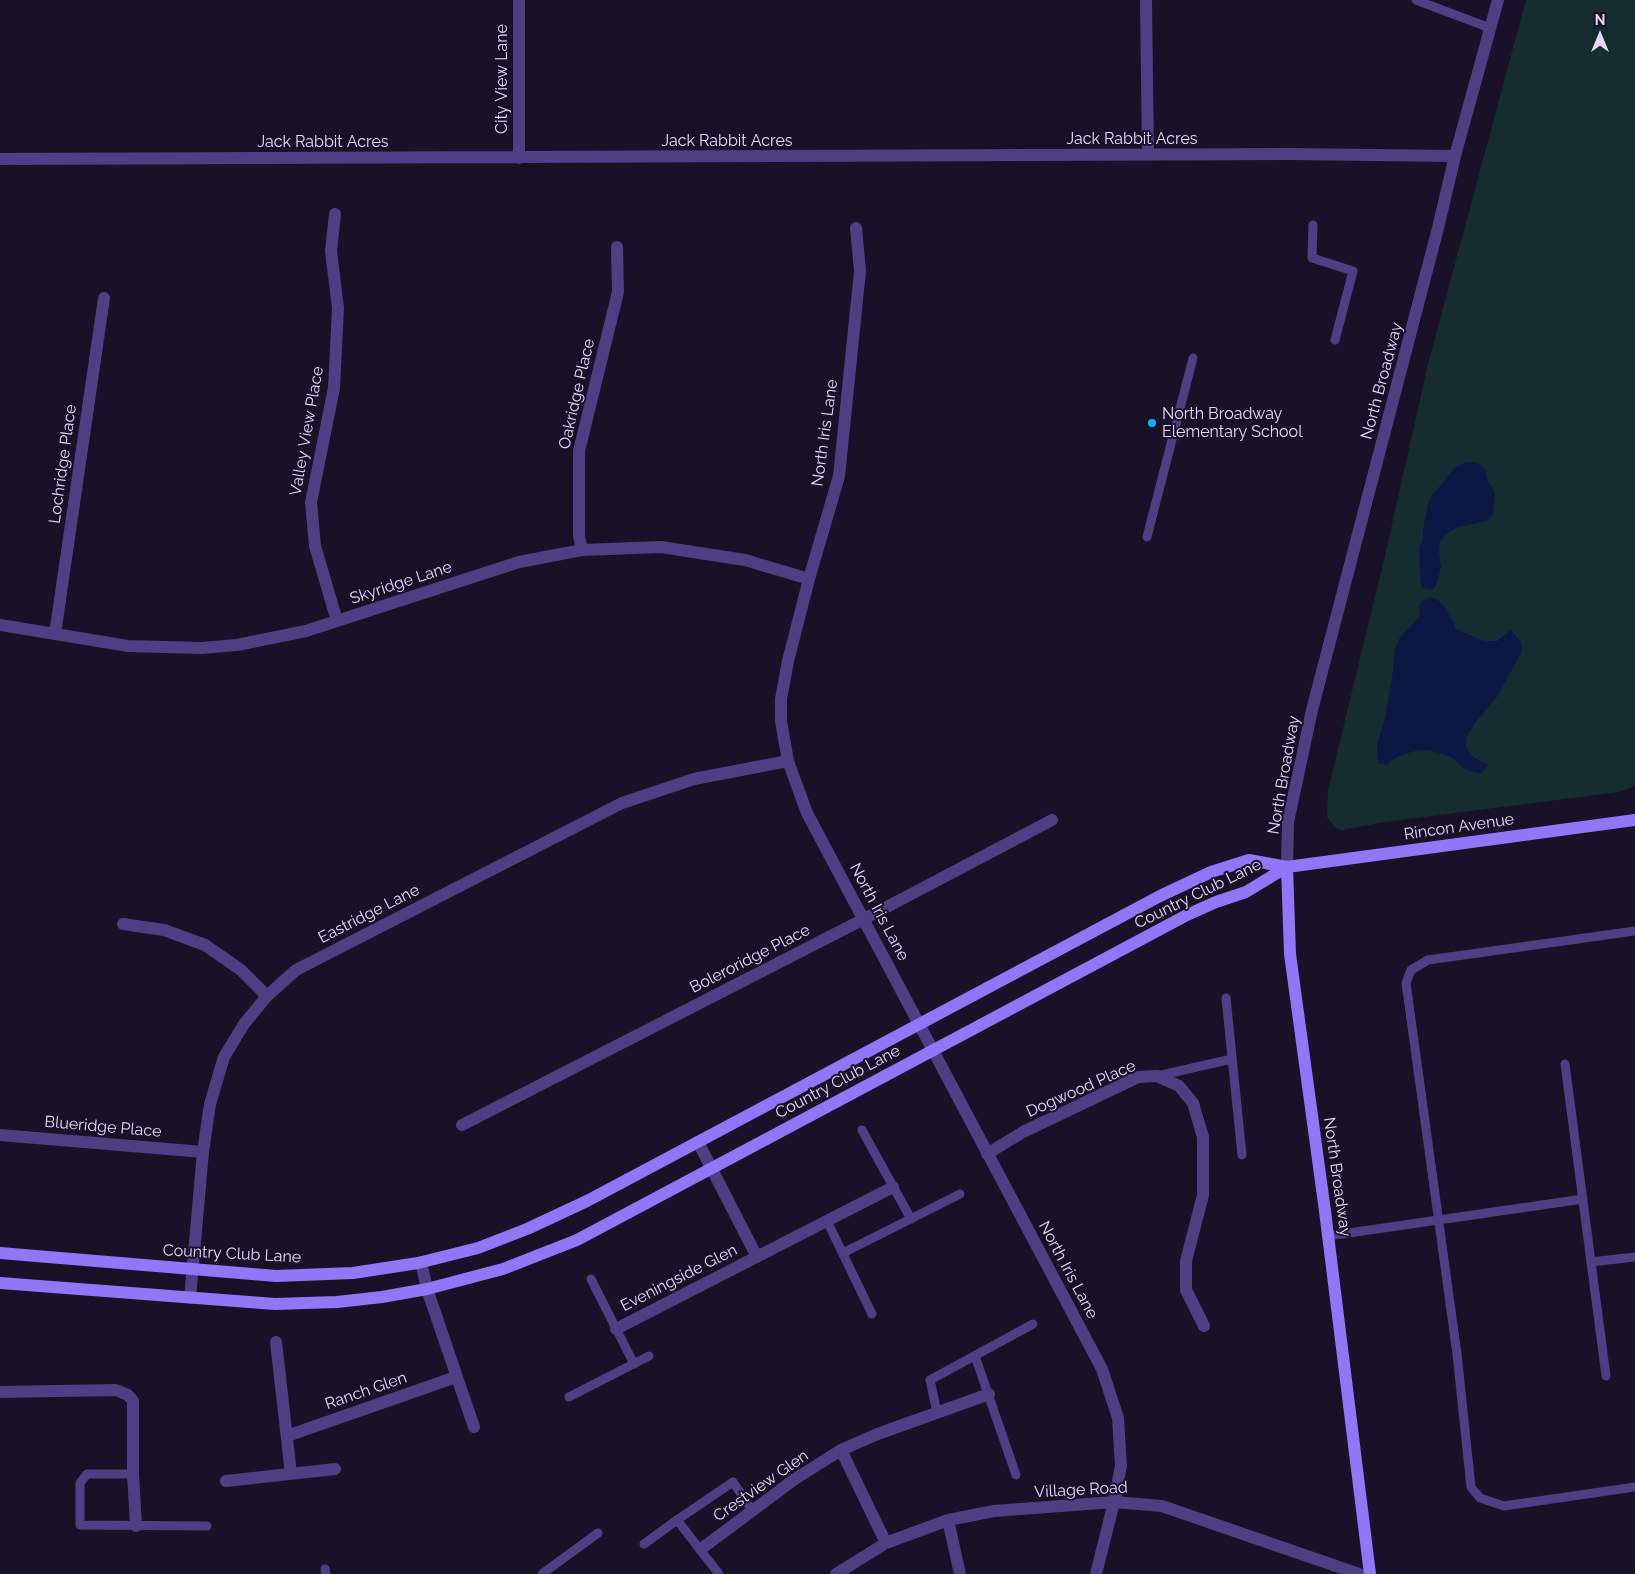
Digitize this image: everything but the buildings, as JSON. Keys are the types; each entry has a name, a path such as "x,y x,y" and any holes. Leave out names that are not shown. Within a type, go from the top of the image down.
{"main road":[{"name":"Rincon Avenue","path":"1287,867 1635,820"},
{"name":"Country Club Lane","path":"0,1253 276,1276 354,1273 421,1262 478,1248 527,1229 587,1201 1160,896 1211,872 1249,860 1287,867"},
{"name":"Country Club Lane","path":"0,1283 275,1304 337,1302 382,1297 427,1289 502,1269 576,1240 1187,915 1216,902 1246,892 1287,867"},
{"name":"North Broadway","path":"1287,867 1290,954 1328,1236 1370,1574"}],"street":[{"name":"City View Lane","path":"518,158 519,0"},
{"path":"1146,0 1148,155"},
{"name":"North Broadway","path":"1287,867 1288,822 1312,710 1438,228 1455,156 1498,0"},
{"name":"Jack Rabbit Acres","path":"0,159 1305,154 1455,156"},
{"name":"Valley View Place","path":"334,214 331,251 338,308 334,388 311,502 316,546 337,621"},
{"name":"North Iris Lane","path":"856,228 860,271 839,476 809,579 788,661 781,699 781,721 788,761 807,813 1102,1369 1119,1421 1121,1466 1096,1574"},
{"name":"Oakridge Place","path":"582,550 579,536 579,451 618,292 617,246"},
{"name":"Lochridge Place","path":"56,634 104,298"},
{"name":"Skyridge Lane","path":"0,625 128,646 201,648 237,645 306,631 519,562 582,550 661,547 745,560 809,579"},
{"name":"Eastridge Lane","path":"190,1298 202,1152 210,1104 224,1057 244,1024 267,996 296,970 622,803 694,779 788,761"},
{"name":"Boleroridge Place","path":"462,1125 864,919 1052,820"},
{"path":"122,924 164,930 205,945 241,970 267,996"},
{"name":"Dogwood Place","path":"987,1154 1023,1132 1138,1077 1157,1076 1179,1086 1193,1103 1204,1137 1204,1195 1186,1261 1186,1290 1204,1326"},
{"name":"Blueridge Place","path":"0,1135 202,1152"},
{"name":"Eveningside Glen","path":"698,1142 757,1257"},
{"name":"Eveningside Glen","path":"616,1329 893,1187"},
{"path":"421,1262 427,1289 474,1427"},
{"path":"276,1342 291,1474"},
{"name":"Ranch Glen","path":"287,1436 456,1377"},
{"path":"0,1392 116,1390 128,1395 133,1401 133,1474 136,1526"},
{"name":"Crestview Glen","path":"701,1549 795,1479 841,1450 875,1435 989,1394"},
{"path":"841,1450 886,1543"},
{"path":"226,1482 336,1469"},
{"name":"Village Road","path":"836,1574 886,1543 948,1520 994,1511 1114,1502 1162,1506 1323,1568 1359,1574"},
{"path":"948,1520 960,1574"}],"lane":[{"path":"1416,0 1490,28"},
{"path":"1313,225 1312,258 1353,271 1335,340"},
{"path":"1147,537 1193,358"},
{"path":"1635,931 1428,960 1411,970 1406,983 1457,1354 1471,1487 1480,1498 1504,1506 1635,1487"},
{"path":"1226,998 1242,1155"},
{"path":"1157,1076 1232,1058"},
{"path":"1565,1064 1606,1376"},
{"path":"862,1130 911,1219"},
{"path":"843,1253 960,1194"},
{"path":"1328,1236 1583,1199"},
{"path":"827,1221 872,1314"},
{"path":"1591,1262 1635,1257"},
{"path":"591,1279 634,1364"},
{"path":"938,1412 930,1380 1034,1324"},
{"path":"569,1397 649,1356"},
{"path":"975,1356 1016,1475"},
{"path":"133,1474 86,1474 80,1483 80,1525 207,1526"},
{"path":"644,1544 733,1482 752,1510"},
{"path":"677,1520 719,1574"},
{"path":"542,1574 598,1533"}],"green space":[{"path":"1526,0 1635,0 1635,786 1619,792 1385,822 1342,830 1335,828 1327,817 1328,790 1384,560 1428,364"}],"shaded area":[{"path":"1467,462 1480,464 1486,470 1488,481 1495,493 1493,514 1486,521 1458,527 1446,534 1440,541 1441,567 1436,586 1433,590 1423,588 1421,585 1419,548 1422,541 1429,499 1456,467"},
{"path":"1430,597 1438,600 1444,606 1456,629 1484,641 1497,641 1511,630 1522,643 1521,653 1497,697 1478,719 1467,736 1466,745 1468,751 1473,757 1488,765 1481,774 1465,769 1451,757 1429,750 1415,751 1397,757 1387,765 1378,763 1377,745 1385,718 1395,649 1400,637 1420,616 1419,607 1422,601"}],"place":[{"name":"North Broadway Elementary School","path":"1152,423"}]}
